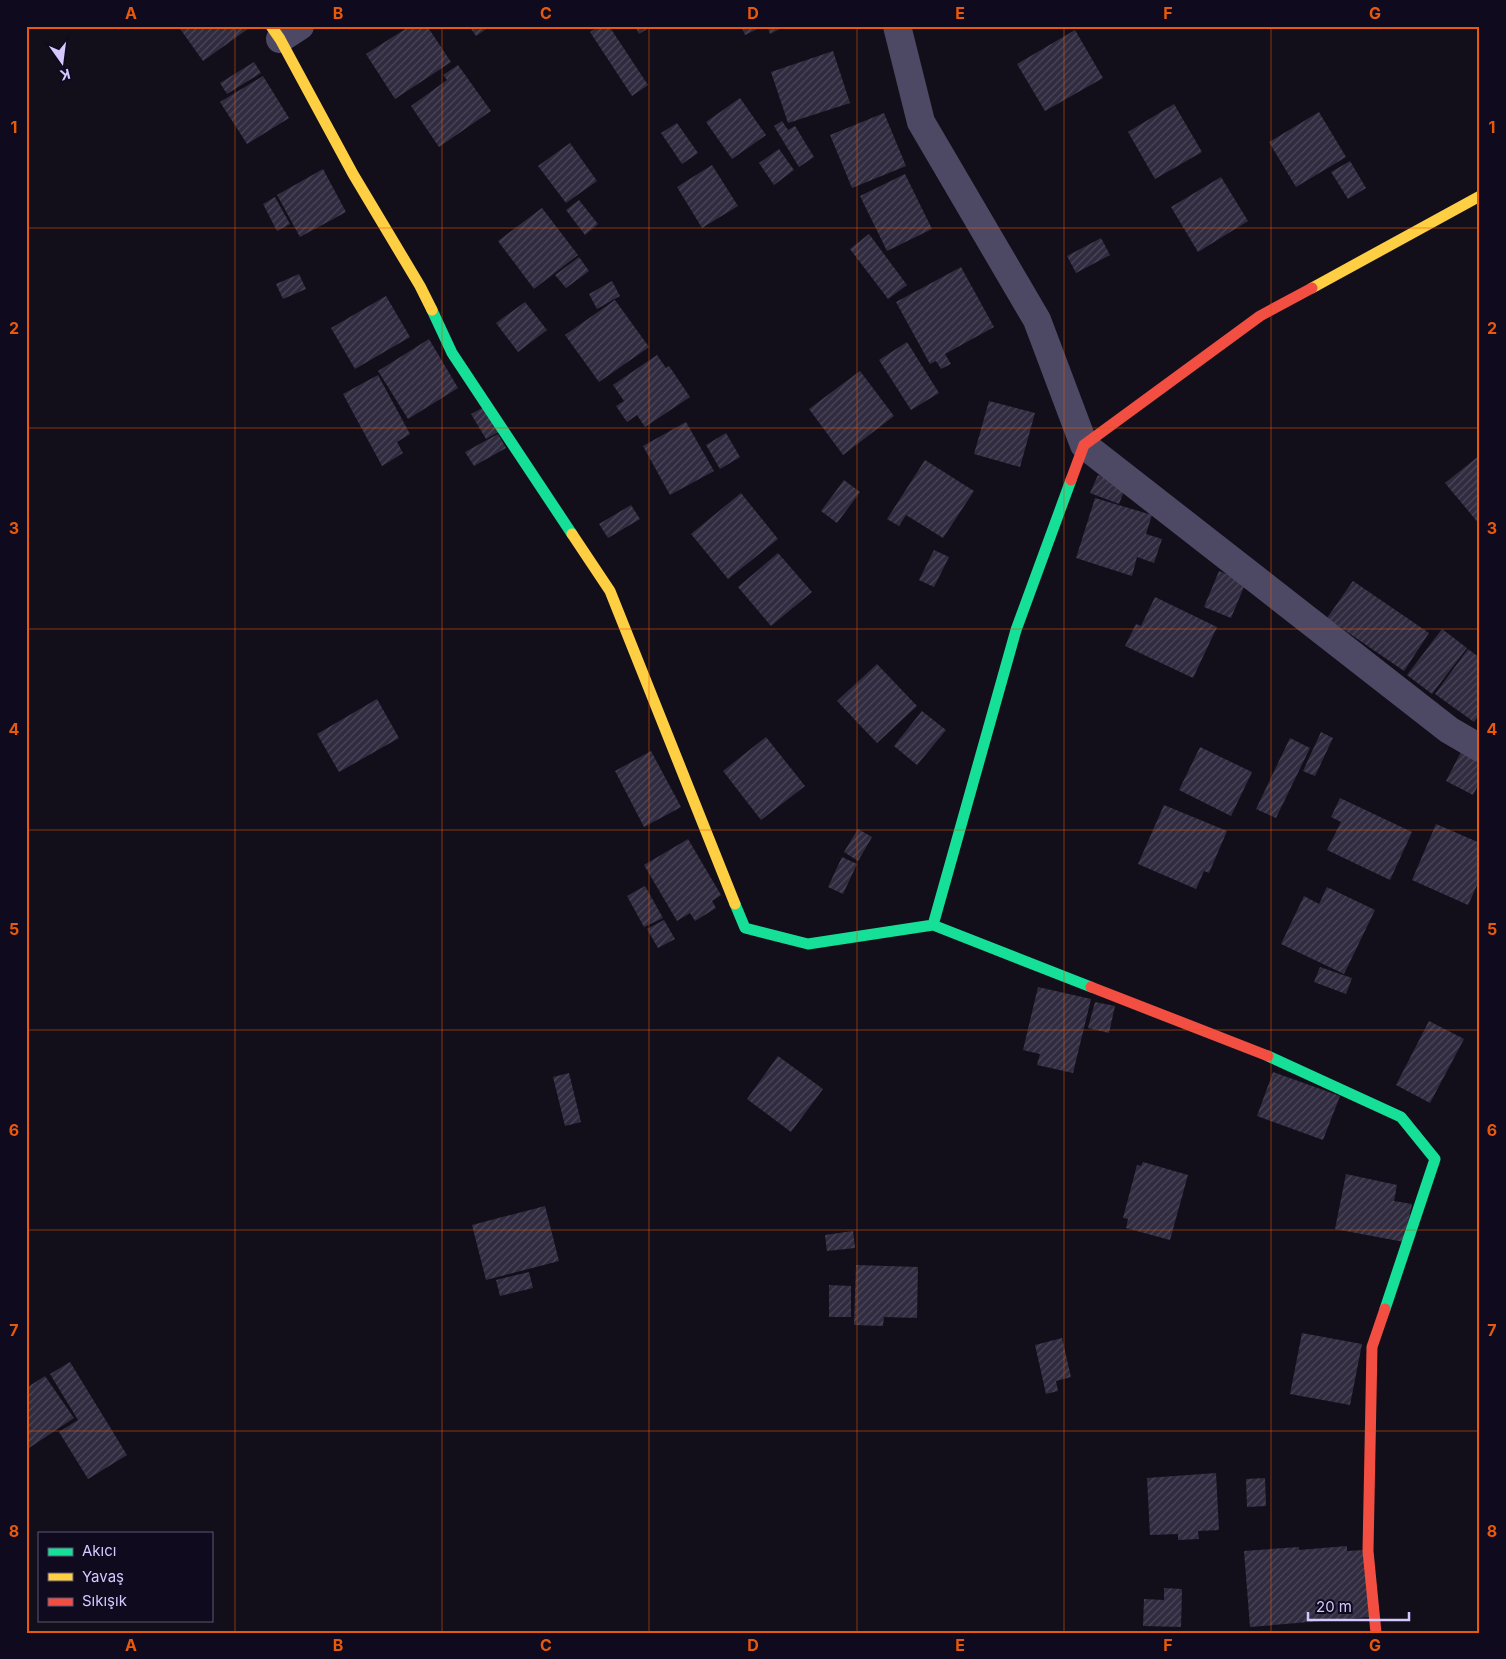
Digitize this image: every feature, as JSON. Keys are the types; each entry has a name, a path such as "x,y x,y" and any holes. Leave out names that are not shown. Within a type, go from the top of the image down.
{"street":[{"path":"897,26 921,122 1037,320 1084,445 1449,730 1480,748"},
{"path":"284,31 353,174 420,286 452,353 610,591 745,928 808,944 933,925 1268,1056 1401,1117 1435,1159 1372,1347 1368,1551 1376,1633"},
{"path":"933,925 1016,630 1084,445 1260,316 1480,196"}],"building":[{"path":"178,26 252,26 203,61"},
{"path":"410,26 427,26 451,62 395,99 366,54"},
{"path":"469,26 491,26 476,36"},
{"path":"599,26 609,26 648,85 632,96 590,32"},
{"path":"635,26 652,26 639,34"},
{"path":"741,26 764,26 745,35"},
{"path":"767,26 786,26 770,34"},
{"path":"1075,30 1103,78 1045,111 1017,64"},
{"path":"833,51 850,103 788,123 771,72"},
{"path":"254,62 261,73 227,94 220,83"},
{"path":"458,65 491,111 439,147 411,106 447,80 443,75"},
{"path":"263,76 289,118 247,144 220,102"},
{"path":"740,98 766,135 732,159 706,122"},
{"path":"1174,104 1202,152 1155,179 1128,132"},
{"path":"1319,112 1346,157 1296,187 1269,142"},
{"path":"884,113 906,166 852,188 830,135"},
{"path":"782,121 788,130 795,126 814,157 799,167 774,126"},
{"path":"677,123 698,153 682,164 661,133"},
{"path":"570,143 597,181 566,203 538,166"},
{"path":"779,149 794,170 774,185 759,163"},
{"path":"1350,161 1366,188 1348,199 1331,172"},
{"path":"712,165 738,206 702,228 677,187"},
{"path":"323,169 346,212 300,237 277,195"},
{"path":"905,174 932,229 887,251 860,196"},
{"path":"1221,177 1248,221 1198,252 1171,207"},
{"path":"275,197 290,224 277,231 263,204"},
{"path":"579,200 598,224 585,235 566,210"},
{"path":"542,208 578,255 534,289 498,241"},
{"path":"869,234 907,285 888,299 850,249"},
{"path":"1101,238 1110,255 1076,273 1067,256"},
{"path":"579,257 589,271 566,288 555,275"},
{"path":"961,267 994,327 945,354 951,364 941,369 936,361 930,364 896,302"},
{"path":"299,274 306,289 283,299 276,284"},
{"path":"612,281 620,296 597,309 589,294"},
{"path":"386,296 410,337 355,369 331,328"},
{"path":"615,300 649,347 599,382 565,335"},
{"path":"525,302 547,330 518,352 496,323"},
{"path":"429,339 458,388 408,419 378,371"},
{"path":"907,342 939,393 911,410 879,360"},
{"path":"657,355 666,368 669,366 690,397 645,427 637,415 627,422 616,406 624,401 613,385"},
{"path":"860,371 894,416 843,455 809,409"},
{"path":"378,375 410,434 397,442 403,453 382,466 343,394"},
{"path":"989,401 1035,413 1020,467 974,454"},
{"path":"486,406 500,431 486,439 471,414"},
{"path":"686,422 714,471 670,495 643,446"},
{"path":"726,433 740,457 720,469 706,445"},
{"path":"498,434 506,448 474,466 465,452"},
{"path":"1480,455 1480,525 1445,483"},
{"path":"925,460 974,491 943,538 906,515 899,526 887,519"},
{"path":"1098,475 1126,486 1119,504 1090,493"},
{"path":"844,480 860,492 837,523 821,511"},
{"path":"741,493 778,539 728,579 691,534"},
{"path":"1095,498 1152,515 1146,534 1162,539 1154,563 1137,557 1132,576 1076,558"},
{"path":"631,505 640,519 608,538 599,524"},
{"path":"934,550 949,557 934,587 919,580"},
{"path":"778,553 812,592 771,626 738,587"},
{"path":"1219,571 1246,582 1231,618 1204,607"},
{"path":"1353,581 1429,633 1404,671 1327,618"},
{"path":"1155,597 1217,627 1193,678 1125,646 1136,624 1141,626"},
{"path":"1442,629 1467,648 1432,694 1407,675"},
{"path":"1468,649 1480,658 1480,714 1474,722 1435,694"},
{"path":"877,664 917,706 877,743 837,701"},
{"path":"377,699 399,738 339,772 317,734"},
{"path":"922,711 946,730 917,765 894,746"},
{"path":"1321,732 1333,738 1315,776 1303,771"},
{"path":"766,737 805,786 761,820 723,771"},
{"path":"1290,738 1310,748 1276,818 1256,809"},
{"path":"1200,747 1252,772 1231,816 1179,790"},
{"path":"651,751 681,807 644,827 615,771"},
{"path":"1461,752 1480,762 1480,782 1473,795 1446,781"},
{"path":"1340,798 1412,832 1390,880 1327,850 1341,822 1331,817"},
{"path":"1164,805 1227,831 1209,873 1204,871 1196,889 1138,864"},
{"path":"1436,824 1480,843 1480,879 1468,905 1412,880"},
{"path":"858,829 872,837 858,861 844,852"},
{"path":"688,839 721,895 712,901 716,908 695,921 690,913 677,921 644,865"},
{"path":"842,857 857,864 843,894 828,887"},
{"path":"645,886 663,918 644,927 627,896"},
{"path":"1327,887 1375,910 1344,974 1281,944 1304,896 1319,904"},
{"path":"664,920 675,939 658,948 647,929"},
{"path":"1320,967 1352,978 1346,994 1314,982"},
{"path":"1038,987 1091,999 1073,1073 1037,1065 1040,1054 1023,1050"},
{"path":"1095,1002 1115,1006 1109,1033 1088,1028"},
{"path":"1429,1021 1464,1039 1430,1103 1396,1085"},
{"path":"778,1056 823,1089 791,1132 747,1099"},
{"path":"1273,1072 1340,1096 1323,1140 1257,1116"},
{"path":"569,1073 581,1122 565,1126 553,1077"},
{"path":"1143,1162 1188,1175 1170,1240 1126,1228 1128,1219 1123,1218 1137,1165 1141,1166"},
{"path":"1346,1174 1397,1185 1394,1201 1412,1204 1404,1242 1335,1229"},
{"path":"545,1206 559,1261 486,1280 472,1225"},
{"path":"853,1231 855,1248 827,1251 825,1235"},
{"path":"856,1265 918,1267 917,1318 884,1317 883,1326 854,1325"},
{"path":"529,1272 533,1288 500,1296 496,1280"},
{"path":"829,1285 851,1286 851,1317 829,1317"},
{"path":"1302,1333 1362,1344 1350,1405 1290,1394"},
{"path":"1062,1338 1071,1377 1056,1381 1058,1391 1046,1394 1035,1345"},
{"path":"70,1362 127,1455 88,1479 59,1432 78,1420 50,1374"},
{"path":"45,1376 74,1418 26,1450 26,1388"},
{"path":"1216,1473 1219,1530 1198,1531 1199,1539 1178,1540 1178,1534 1150,1535 1147,1478"},
{"path":"1265,1478 1266,1506 1247,1507 1246,1479"},
{"path":"1347,1546 1347,1551 1364,1550 1369,1617 1250,1627 1244,1551 1299,1547 1299,1550"},
{"path":"1164,1588 1182,1589 1181,1627 1143,1626 1144,1599 1164,1600"}],"traffic: fast":[{"path":"432,310 452,353 572,534"},
{"path":"933,925 1016,630 1071,480"},
{"path":"735,904 745,928 808,944 933,925 1091,987"},
{"path":"1268,1056 1401,1117 1435,1159 1385,1309"}],"traffic: slow":[{"path":"271,26 280,39 353,174 420,286 432,310"},
{"path":"1312,288 1480,196"},
{"path":"572,534 610,591 735,904"}],"traffic: jam":[{"path":"1071,480 1084,445 1260,316 1312,288"},
{"path":"1091,987 1268,1056"},
{"path":"1376,1633 1368,1551 1372,1347 1385,1309"}]}
